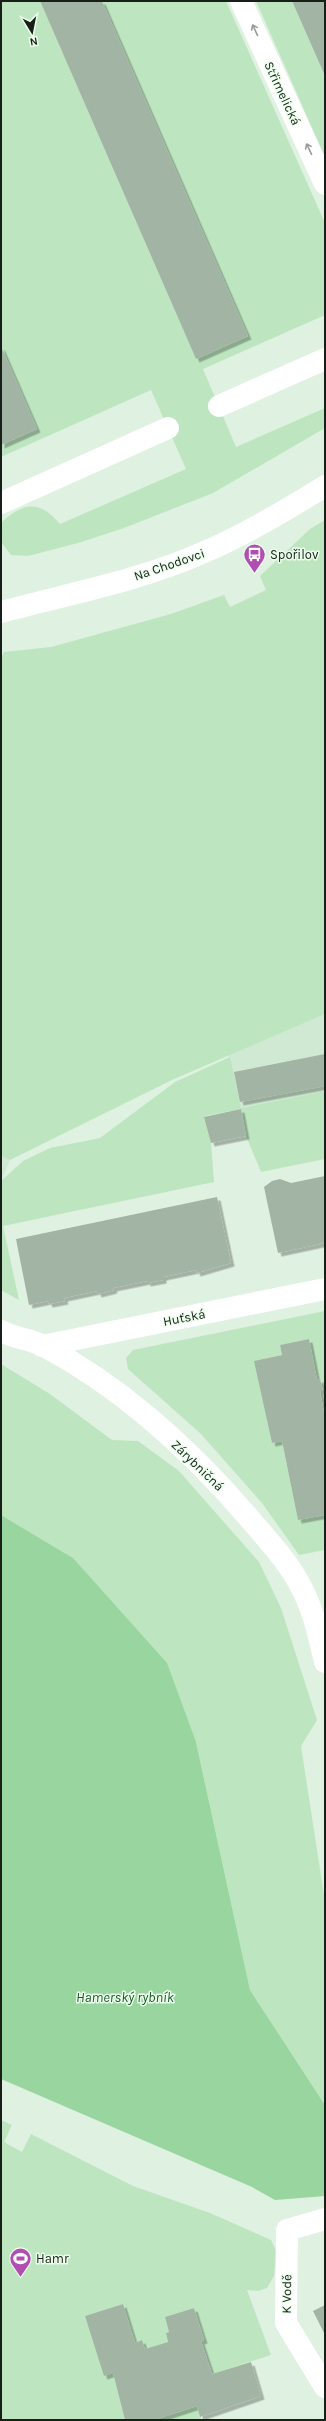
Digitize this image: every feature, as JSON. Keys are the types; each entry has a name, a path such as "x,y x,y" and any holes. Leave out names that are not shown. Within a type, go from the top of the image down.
{"street":[{"name":"Střimelická","path":"241,1 325,184"},
{"path":"219,406 325,359"},
{"path":"1,503 168,428"},
{"name":"Na Chodovci","path":"1,612 138,576 202,553 294,505 325,486"},
{"name":"Huťská","path":"42,1346 325,1289"},
{"name":"Zárybničná","path":"1,1331 42,1346 105,1384 161,1429 234,1500 282,1556 301,1586 311,1612 325,1662"},
{"name":"K Vodě","path":"325,2219 287,2230 286,2322 325,2387"}],"shaded area":[{"path":"1,1 40,1 196,359 248,336 102,1 226,1 325,223 325,315 203,369 236,447 325,408 325,428 213,493 124,528 78,543 28,556 11,555 1,542 1,523 17,511 31,507 38,508 53,516 60,524 186,469 151,390 1,457 1,445 37,429 1,346"},
{"path":"256,1 292,1 325,76 325,157"},
{"path":"325,520 325,1014 174,1079 10,1160 1,1156 1,658 4,652 51,647 171,614 224,595 230,607 266,590 260,576 310,529"},
{"path":"325,1014 325,1091 241,1108 228,1055"},
{"path":"230,1057 241,1108 325,1091 325,1159 261,1172 246,1136 241,1109 205,1116 211,1143 214,1182 3,1226 19,1300 1,1290 1,1181 23,1161 50,1148 100,1138 175,1082"},
{"path":"1,1156 10,1160 1,1181"},
{"path":"325,1311 325,1418 320,1391 323,1391 320,1379 317,1380 309,1339 280,1345 282,1355 255,1361 272,1443 282,1441 298,1520 325,1515 325,1550 299,1555 262,1503 201,1434 128,1369 126,1358 133,1350"},
{"path":"1,1364 50,1394 112,1440 138,1441 179,1471 259,1562 281,1608 317,1720 301,1746 325,1902 325,2105 250,1990 196,1742 73,1558 1,1515"},
{"path":"1,2120 12,2125 4,2142 22,2152 31,2134 133,2186 210,2213 271,2240 276,2251 274,2276 267,2288 258,2291 247,2290 271,2355 212,2374 201,2341 204,2339 194,2308 165,2317 169,2332 166,2333 168,2342 145,2349 142,2341 135,2343 123,2304 85,2316 113,2373 125,2420 1,2420"},
{"path":"197,2406 201,2420 160,2420 160,2418"}],"water":[{"name":"Hamerský rybník","path":"1,1515 73,1558 167,1663 196,1742 250,1990 325,2105 325,2196 275,2200 252,2187 1,2079"}],"building":[{"path":"40,1 102,1 248,336 196,359"},
{"path":"292,1 325,1 325,76"},
{"path":"1,346 37,429 1,445"},
{"path":"325,1054 325,1086 240,1102 234,1072"},
{"path":"241,1109 246,1136 211,1143 204,1117"},
{"path":"325,1176 325,1243 278,1253 264,1187 272,1181 280,1179 291,1183"},
{"path":"217,1197 231,1263 197,1273 196,1270 163,1277 163,1280 147,1283 147,1281 113,1288 114,1290 98,1294 97,1291 64,1298 65,1301 49,1304 48,1301 29,1305 16,1239"},
{"path":"309,1339 317,1380 320,1379 323,1391 320,1391 325,1418 325,1515 298,1520 282,1441 272,1443 254,1361 282,1355 280,1345"},
{"path":"123,2304 135,2343 142,2340 145,2349 168,2342 166,2333 169,2332 165,2317 194,2308 204,2340 201,2341 212,2374 251,2362 261,2396 200,2417 197,2406 160,2418 160,2420 125,2420 113,2373 104,2376 85,2316"},
{"path":"325,2305 325,2335 313,2311"}],"place":[{"name":"Spořilov","path":"255,574"},
{"name":"Hamr","path":"20,2278"}]}
